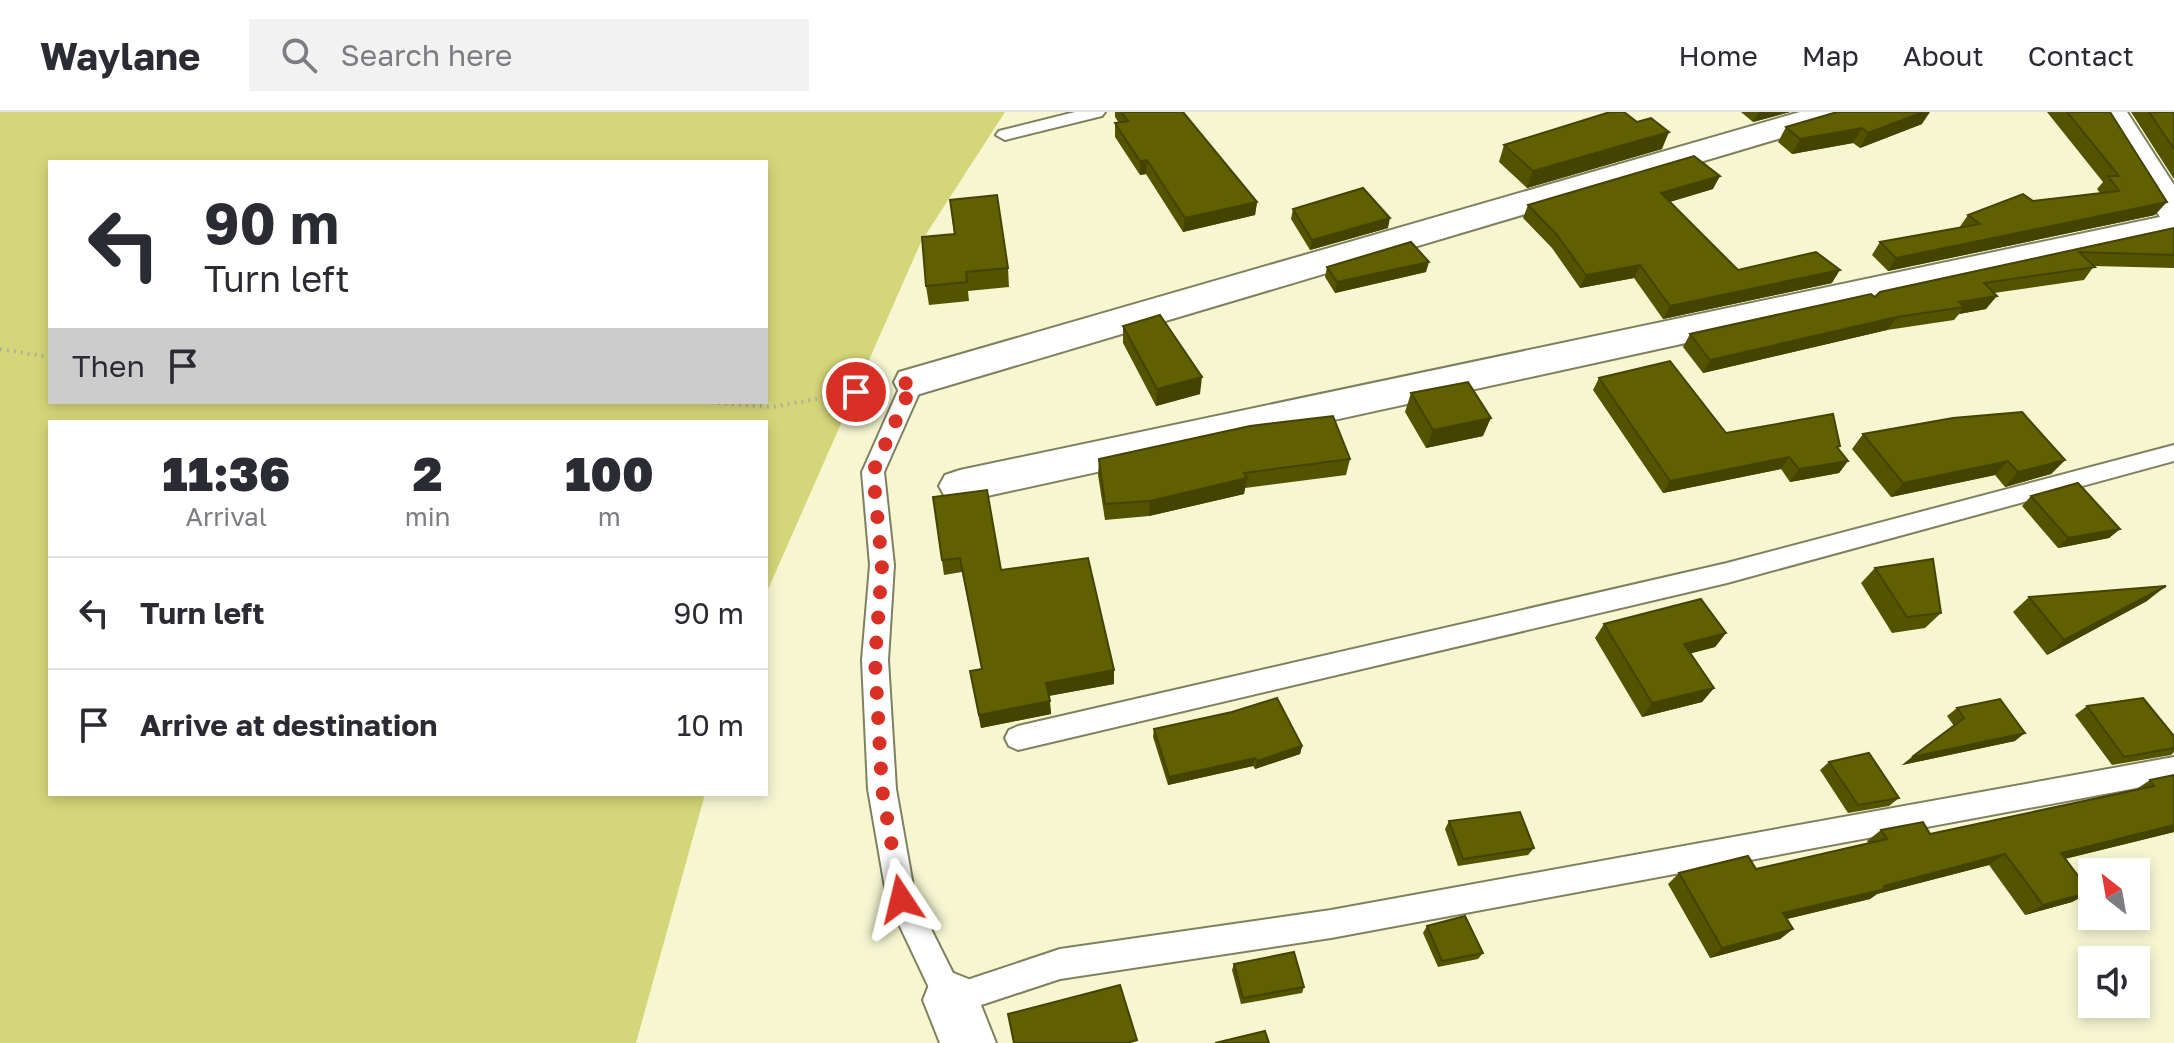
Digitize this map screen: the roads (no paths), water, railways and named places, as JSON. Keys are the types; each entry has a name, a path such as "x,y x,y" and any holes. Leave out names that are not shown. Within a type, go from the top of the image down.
{"street":[{"path":"913,382 1834,112"},
{"path":"2111,112 2174,212"},
{"path":"960,486 2174,225"}],"lane":[{"path":"1005,135 1096,112"},
{"path":"913,382 873,472 882,565 875,660 882,789 901,899 960,1021 1060,964 1331,924 2174,769"},
{"path":"1018,738 1727,573 2174,453"}]}
